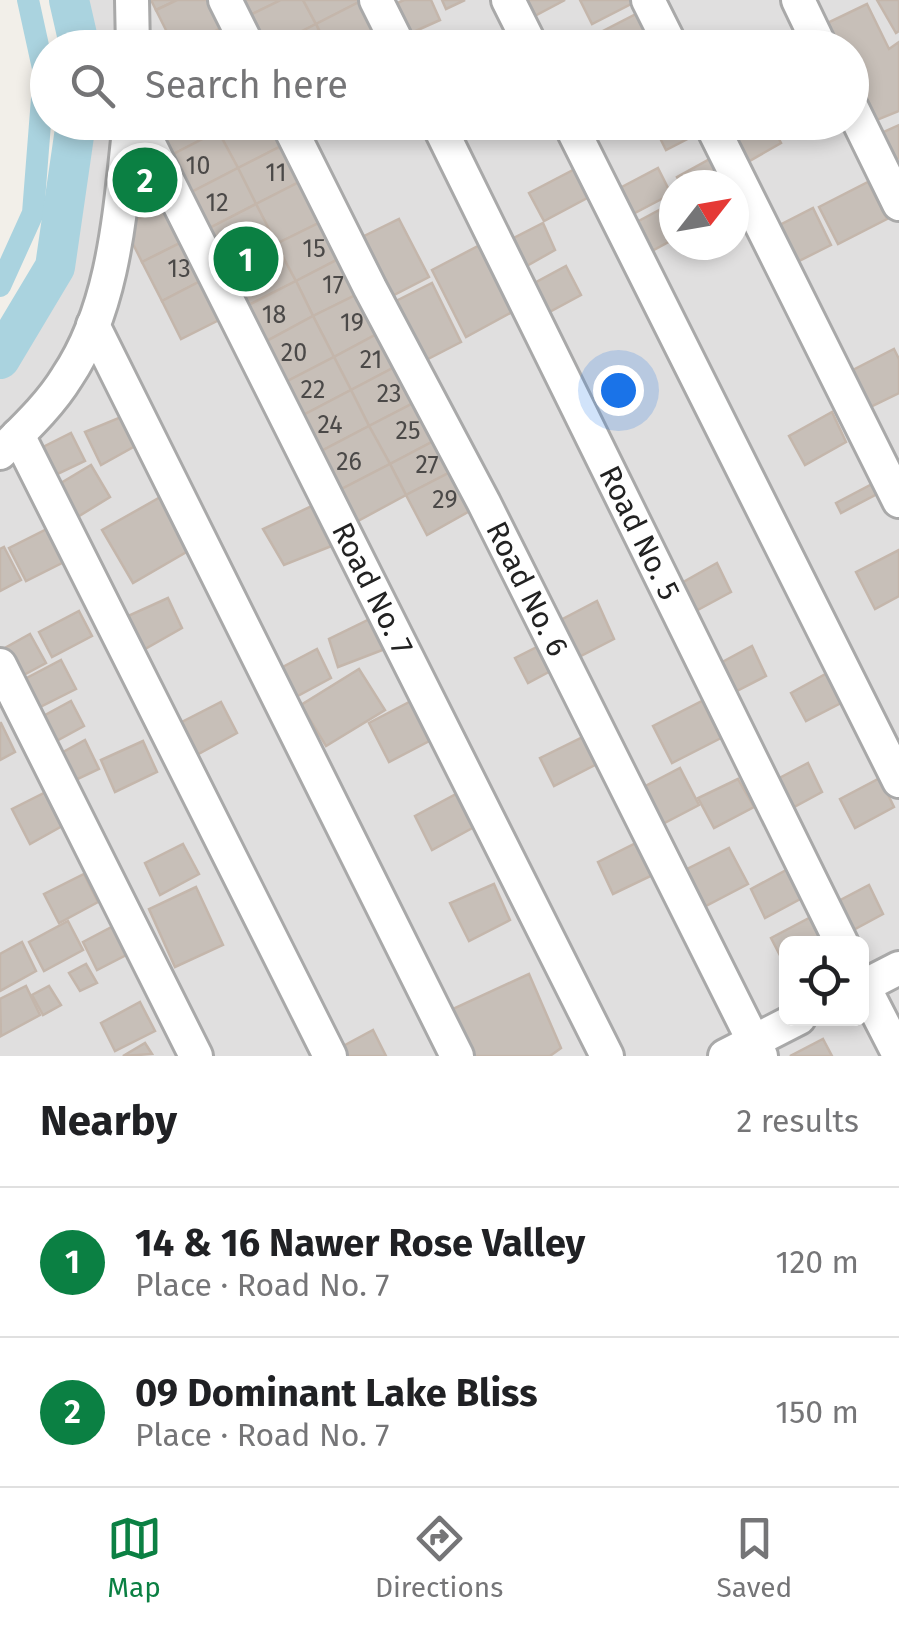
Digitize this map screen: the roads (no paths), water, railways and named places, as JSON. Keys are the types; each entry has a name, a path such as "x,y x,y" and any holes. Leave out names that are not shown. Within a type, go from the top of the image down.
{"street":[{"path":"132,0 132,30"},
{"path":"225,0 240,30"},
{"path":"376,0 391,30"},
{"path":"508,0 523,30"},
{"path":"648,0 663,30"},
{"path":"798,0 813,30"},
{"path":"128,140 114,252 93,326 67,378 9,444 330,1056"},
{"name":"Road No. 7","path":"147,140 608,1056"},
{"name":"Road No. 6","path":"296,140 376,301 484,502 747,1051"},
{"name":"Road No. 5","path":"446,140 838,936"},
{"path":"578,140 899,782"},
{"path":"719,140 899,501"},
{"path":"868,140 899,204"},
{"path":"93,326 456,1056"},
{"path":"0,665 196,1056"},
{"path":"869,983 899,968"},
{"path":"869,999 899,1055"},
{"path":"747,1051 787,1026"}],"waterway":[{"path":"28,0 35,30"},
{"path":"69,0 76,30"},
{"path":"0,286 33,213 39,140"},
{"path":"0,359 55,267 73,140"}],"place":[{"name":"09 Dominant Lake Bliss","path":"145,180"},
{"name":"14 & 16 Nawer Rose Valley","path":"246,259"}]}
